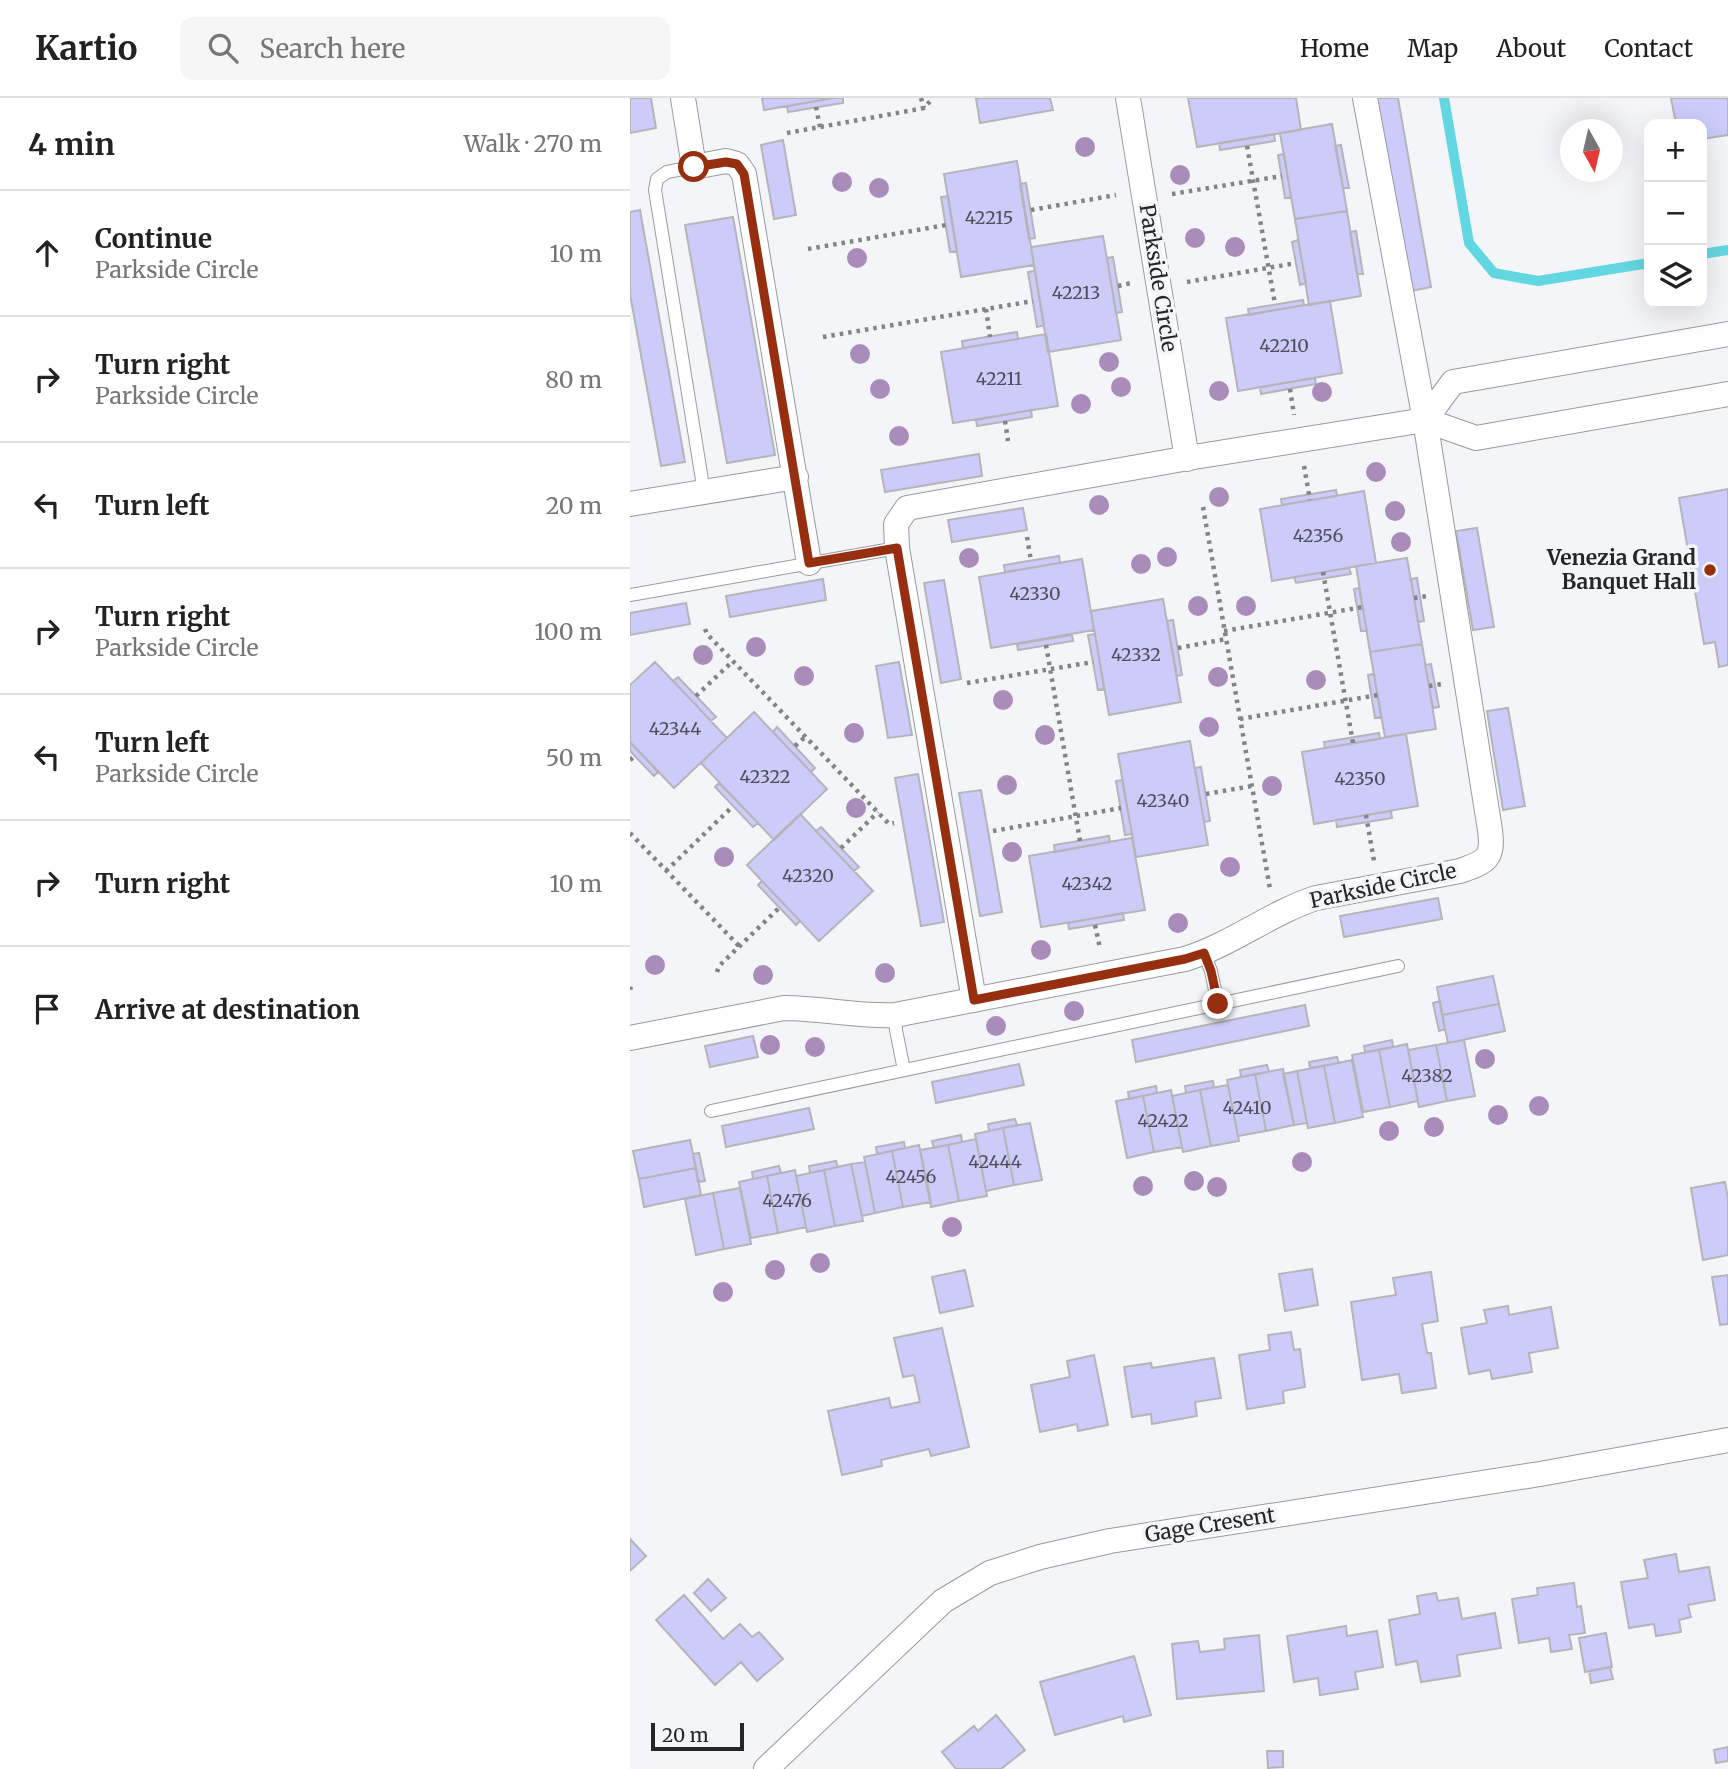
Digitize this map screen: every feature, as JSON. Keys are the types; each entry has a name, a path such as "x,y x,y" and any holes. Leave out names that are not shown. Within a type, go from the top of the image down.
{"street":[{"path":"683,98 694,167 726,162 737,164 744,174 809,563"},
{"name":"Parkside Circle","path":"1128,98 1187,459"},
{"name":"Parkside Circle","path":"630,1038 784,1009 895,1015 1185,959 1204,953 1308,900 1460,871 1481,864 1490,856 1490,831 1425,420 1365,98"},
{"path":"1425,420 1453,382 1728,334"},
{"path":"974,1000 897,548 896,524 908,508 1425,420 1476,438 1728,394"},
{"path":"630,504 796,477"},
{"name":"Gage Cresent","path":"766,1769 943,1601 990,1573 1040,1557 1110,1541 1540,1474 1728,1440"}],"lane":[{"path":"694,167 667,172 657,179 655,190 704,492"},
{"path":"630,595 897,548"},
{"path":"1204,953 1218,1004"},
{"path":"711,1111 1398,966"},
{"path":"895,1015 904,1070"}],"path":[{"path":"921,98 924,107"},
{"path":"787,133 924,107 933,98"},
{"path":"817,107 820,127"},
{"path":"1247,146 1275,304"},
{"path":"1167,195 1282,176"},
{"path":"1031,210 1124,194"},
{"path":"808,249 946,225"},
{"path":"1181,283 1296,263"},
{"path":"823,337 1033,301"},
{"path":"986,309 990,337"},
{"path":"1290,389 1294,416"},
{"path":"1005,421 1008,441"},
{"path":"1303,461 1310,500"},
{"path":"1203,507 1272,901"},
{"path":"1027,537 1031,561"},
{"path":"1323,572 1353,743"},
{"path":"1224,631 1363,607"},
{"path":"705,629 706,634 889,824 894,822"},
{"path":"1178,648 1226,639"},
{"path":"1046,645 1080,841"},
{"path":"696,696 733,661"},
{"path":"967,683 1093,662"},
{"path":"1240,719 1378,695"},
{"path":"795,746 805,737"},
{"path":"1206,794 1252,786"},
{"path":"666,871 733,806"},
{"path":"993,831 1121,808"},
{"path":"841,848 878,812"},
{"path":"1366,815 1375,869"},
{"path":"630,833 739,946"},
{"path":"717,972 719,966 779,908"},
{"path":"1096,925 1102,958"}],"building":[{"path":"630,98 651,98 656,128 630,133"},
{"path":"762,98 834,98 764,110"},
{"path":"843,98 843,103 788,112 787,106"},
{"path":"976,98 1050,98 1053,110 980,123"},
{"path":"1188,98 1296,98 1301,130 1197,147"},
{"path":"1373,98 1398,98 1431,287 1406,292"},
{"path":"1671,98 1728,98 1728,135 1707,138 1707,119 1675,119"},
{"path":"1332,124 1347,211 1295,219 1280,133"},
{"path":"1274,134 1275,141 1220,150 1219,143"},
{"path":"783,140 796,215 774,219 761,145"},
{"path":"1341,145 1349,188 1343,188 1335,146"},
{"path":"1284,154 1291,197 1285,198 1278,155"},
{"path":"1017,161 1034,265 961,277 944,174"},
{"path":"1026,183 1035,238 1029,239 1020,184"},
{"path":"948,196 957,251 950,252 941,197"},
{"path":"640,210 685,462 661,466 630,294 630,212"},
{"path":"1347,211 1361,296 1309,305 1295,219"},
{"path":"733,217 775,455 727,463 685,225"},
{"path":"1356,231 1363,274 1357,274 1350,232"},
{"path":"1103,236 1121,340 1048,352 1031,247"},
{"path":"1298,240 1306,283 1300,285 1292,242"},
{"path":"1113,257 1122,312 1116,313 1107,258"},
{"path":"1035,271 1044,325 1037,327 1028,272"},
{"path":"1303,300 1304,305 1249,315 1248,309"},
{"path":"1330,301 1342,373 1238,391 1226,318"},
{"path":"1017,332 1018,339 963,348 962,341"},
{"path":"1046,334 1058,406 953,423 941,352"},
{"path":"1315,378 1316,384 1261,394 1260,387"},
{"path":"1031,410 1032,417 977,426 976,420"},
{"path":"979,454 982,476 885,492 881,470"},
{"name":"Venezia Grand Banquet Hall","path":"1728,489 1728,665 1719,667 1715,642 1704,644 1679,498"},
{"path":"1336,490 1337,496 1282,505 1281,499"},
{"path":"1364,491 1376,563 1272,581 1260,509"},
{"path":"1023,508 1027,530 952,542 948,520"},
{"path":"1477,528 1494,627 1473,630 1456,531"},
{"path":"1059,556 1060,563 1005,572 1004,565"},
{"path":"1407,558 1422,644 1370,652 1356,566"},
{"path":"1082,559 1094,630 991,648 979,577"},
{"path":"1349,568 1351,574 1296,583 1294,577"},
{"path":"1417,578 1424,621 1418,622 1411,579"},
{"path":"823,579 826,600 730,617 726,596"},
{"path":"944,580 961,679 941,683 924,583"},
{"path":"1359,588 1367,631 1361,631 1354,589"},
{"path":"1163,599 1181,702 1109,715 1091,611"},
{"path":"686,603 690,624 630,635 630,613"},
{"path":"1173,620 1182,675 1177,676 1167,621"},
{"path":"1095,634 1104,689 1098,690 1088,635"},
{"path":"1072,635 1073,641 1018,650 1017,644"},
{"path":"1422,644 1436,729 1385,737 1370,652"},
{"path":"655,662 727,738 674,788 630,742 630,685"},
{"path":"899,662 912,735 888,738 876,666"},
{"path":"1431,664 1439,707 1433,708 1425,665"},
{"path":"1374,674 1381,717 1375,718 1368,675"},
{"path":"678,677 716,717 711,721 673,681"},
{"path":"1508,708 1525,806 1503,810 1487,711"},
{"path":"754,712 827,789 774,840 701,763"},
{"path":"777,727 815,768 811,772 773,732"},
{"path":"1379,733 1380,739 1325,748 1324,742"},
{"path":"1406,734 1418,806 1314,824 1302,752"},
{"path":"1190,741 1208,845 1136,857 1118,754"},
{"path":"630,742 658,772 654,776 630,751"},
{"path":"1201,767 1210,821 1204,822 1195,768"},
{"path":"918,774 944,922 921,926 895,778"},
{"path":"1122,780 1132,834 1125,835 1116,781"},
{"path":"719,783 758,823 753,827 715,787"},
{"path":"981,790 1002,912 980,916 959,793"},
{"path":"1391,811 1392,818 1337,827 1336,820"},
{"path":"800,814 873,891 819,941 747,865"},
{"path":"821,827 859,867 854,871 816,831"},
{"path":"1109,836 1110,842 1055,852 1054,845"},
{"path":"1132,838 1145,910 1041,927 1029,856"},
{"path":"762,881 800,921 796,925 758,885"},
{"path":"1438,898 1442,919 1344,937 1340,916"},
{"path":"1123,913 1124,920 1069,929 1068,923"},
{"path":"1493,976 1499,1004 1442,1015 1437,987"},
{"path":"1440,1001 1445,1029 1439,1031 1433,1003"},
{"path":"1499,1004 1505,1031 1448,1043 1442,1015"},
{"path":"1305,1005 1309,1026 1136,1062 1132,1040"},
{"path":"753,1036 758,1057 710,1067 705,1046"},
{"path":"1392,1040 1393,1047 1365,1052 1364,1046"},
{"path":"1464,1040 1475,1096 1447,1101 1436,1045"},
{"path":"1407,1044 1418,1101 1390,1107 1379,1050"},
{"path":"1436,1045 1447,1101 1419,1107 1408,1050"},
{"path":"1379,1050 1390,1107 1363,1112 1352,1055"},
{"path":"1337,1057 1339,1063 1310,1068 1309,1062"},
{"path":"1352,1060 1363,1117 1335,1123 1324,1066"},
{"path":"1019,1064 1024,1085 936,1103 932,1082"},
{"path":"1267,1065 1269,1072 1241,1077 1240,1070"},
{"path":"1324,1066 1335,1123 1308,1128 1297,1071"},
{"path":"1283,1069 1294,1125 1266,1131 1255,1074"},
{"path":"1297,1071 1307,1123 1294,1125 1283,1074"},
{"path":"1255,1074 1266,1131 1238,1136 1227,1080"},
{"path":"1213,1081 1214,1087 1186,1093 1185,1086"},
{"path":"1228,1085 1239,1141 1211,1146 1200,1090"},
{"path":"1156,1086 1157,1093 1129,1099 1128,1092"},
{"path":"1171,1090 1182,1147 1154,1152 1143,1096"},
{"path":"1200,1090 1211,1146 1183,1152 1172,1096"},
{"path":"1143,1096 1154,1152 1127,1158 1116,1101"},
{"path":"809,1108 814,1129 726,1147 722,1126"},
{"path":"1015,1119 1017,1125 989,1131 988,1124"},
{"path":"1030,1123 1042,1180 1014,1185 1003,1128"},
{"path":"1003,1128 1014,1185 986,1191 975,1134"},
{"path":"961,1135 962,1142 934,1148 932,1141"},
{"path":"976,1139 987,1196 959,1201 948,1145"},
{"path":"690,1140 696,1168 639,1179 633,1151"},
{"path":"904,1142 905,1148 877,1154 876,1147"},
{"path":"919,1145 931,1202 903,1207 892,1151"},
{"path":"948,1145 959,1201 931,1207 920,1150"},
{"path":"892,1151 903,1207 875,1213 864,1157"},
{"path":"699,1153 705,1181 698,1182 693,1154"},
{"path":"836,1161 838,1167 810,1173 809,1166"},
{"path":"865,1162 875,1213 862,1216 851,1164"},
{"path":"851,1164 863,1221 835,1226 824,1170"},
{"path":"779,1166 781,1173 753,1179 752,1172"},
{"path":"696,1168 701,1195 644,1207 639,1179"},
{"path":"795,1170 806,1227 778,1233 767,1176"},
{"path":"824,1170 835,1226 807,1232 796,1176"},
{"path":"767,1176 778,1233 751,1238 739,1182"},
{"path":"1725,1182 1728,1198 1728,1255 1703,1260 1691,1188"},
{"path":"740,1188 751,1244 724,1249 713,1193"},
{"path":"713,1193 724,1249 696,1255 685,1199"},
{"path":"1312,1269 1318,1305 1285,1311 1279,1274"},
{"path":"965,1270 973,1306 940,1313 932,1277"},
{"path":"1431,1272 1438,1321 1422,1324 1427,1353 1431,1353 1436,1388 1402,1393 1399,1374 1362,1380 1351,1302 1396,1295 1393,1278"},
{"path":"1728,1275 1728,1324 1720,1325 1712,1277"},
{"path":"1508,1306 1509,1315 1551,1307 1558,1348 1529,1353 1532,1372 1492,1379 1490,1370 1469,1374 1461,1328 1487,1323 1484,1310"},
{"path":"942,1328 969,1447 931,1456 929,1449 881,1460 882,1466 842,1475 828,1411 889,1398 891,1408 920,1402 914,1375 903,1377 894,1338"},
{"path":"1291,1332 1294,1350 1300,1349 1305,1387 1283,1391 1284,1403 1247,1409 1239,1355 1270,1350 1268,1335"},
{"path":"1094,1355 1108,1425 1078,1431 1077,1424 1040,1432 1031,1385 1070,1377 1067,1361"},
{"path":"1214,1358 1221,1398 1195,1402 1197,1416 1152,1424 1151,1414 1132,1417 1124,1367 1151,1363 1152,1368"},
{"path":"630,1539 646,1556 630,1571"},
{"path":"1676,1554 1679,1572 1709,1567 1715,1600 1688,1605 1691,1617 1679,1620 1681,1632 1656,1636 1654,1624 1629,1628 1621,1582 1648,1578 1644,1560"},
{"path":"708,1579 726,1598 711,1611 694,1593"},
{"path":"1574,1583 1577,1607 1581,1606 1585,1633 1569,1635 1572,1649 1551,1652 1549,1638 1519,1643 1512,1599 1538,1595 1537,1588"},
{"path":"1436,1593 1438,1601 1458,1598 1462,1619 1495,1613 1501,1648 1457,1655 1460,1676 1421,1682 1417,1661 1396,1665 1389,1620 1420,1614 1417,1596"},
{"path":"684,1595 723,1639 740,1624 752,1637 759,1632 783,1659 757,1681 741,1662 715,1685 656,1620"},
{"path":"1346,1626 1347,1636 1377,1631 1383,1667 1355,1672 1358,1689 1320,1695 1318,1678 1294,1682 1287,1636"},
{"path":"1606,1633 1612,1667 1585,1672 1579,1638"},
{"path":"1259,1635 1264,1691 1177,1699 1172,1644 1198,1641 1200,1652 1225,1649 1224,1639"},
{"path":"1134,1656 1151,1715 1124,1722 1123,1716 1055,1735 1040,1682"},
{"path":"1610,1667 1613,1679 1591,1683 1589,1671"},
{"path":"996,1715 1025,1750 1001,1769 956,1769 942,1752 974,1726 978,1731"},
{"path":"1728,1747 1728,1761 1716,1763 1714,1750"},
{"path":"1267,1751 1283,1751 1283,1767 1268,1768"}],"waterway":[{"path":"1444,98 1469,243 1494,273 1538,281 1644,264"},
{"path":"1707,253 1728,250"}],"place":[{"name":"Venezia Grand Banquet Hall","path":"1710,570"}],"route":[{"path":"694,167 726,162 737,164 744,174 809,563 897,548 974,1000 1204,953 1218,1004"}]}
